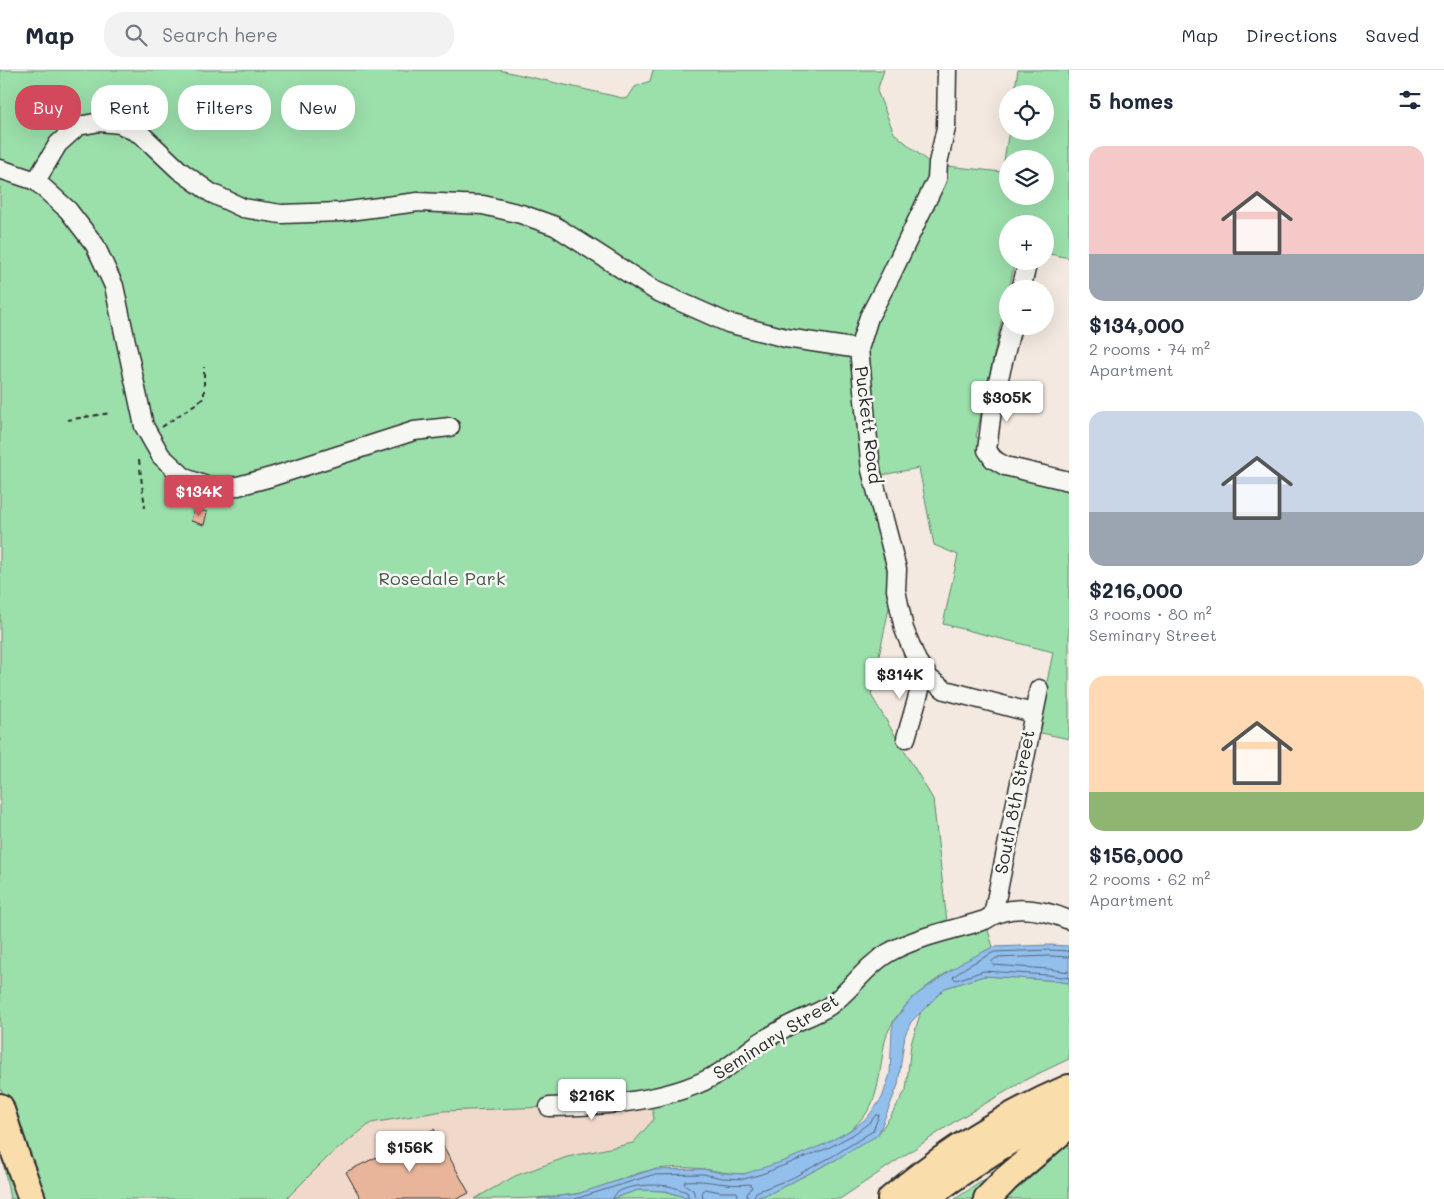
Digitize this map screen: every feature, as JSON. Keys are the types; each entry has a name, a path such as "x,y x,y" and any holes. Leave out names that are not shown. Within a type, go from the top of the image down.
{"highway":[{"path":"986,1199 1006,1179 1057,1118 1069,1088"},
{"path":"0,1107 32,1199"},
{"path":"891,1199 920,1174 1008,1117 1057,1118"},
{"path":"924,1199 964,1170 1005,1144 1057,1118"}],"street":[{"name":"Puckett Road","path":"947,70 946,128 938,163 937,179 869,317 859,349 871,470 898,569 896,590 904,629 917,661 930,679 945,690 1033,713"},
{"path":"36,181 58,144 78,126 100,122 120,124 142,136 179,170 211,193 243,208 281,214 315,213 341,212 418,202 475,204 521,214 555,226 656,291 728,323 786,338 859,349"},
{"path":"0,169 36,181 68,210 95,245 114,286 144,426 161,456 185,478 209,487 238,486 279,475 414,431 450,427"},
{"path":"1010,335 993,402 987,450 993,459 1005,466 1069,481"},
{"path":"906,738 925,672"},
{"name":"South 8th Street","path":"993,915 1039,689"},
{"name":"Seminary Street","path":"549,1107 581,1106 633,1100 686,1089 712,1077 733,1064 756,1045 789,1025 827,1008 843,996 869,966 888,953 909,943 985,920 993,915 1012,909 1043,911 1069,920"}],"path":[{"path":"149,436 204,398 204,367"},
{"path":"67,420 110,413"},
{"path":"139,460 145,508"}],"shaded area":[{"path":"649,1088 654,1119 633,1143 567,1157 515,1176 474,1199 288,1199 329,1156 371,1123 443,1111"}],"green space":[{"name":"Rosedale Park","path":"0,70 499,70 627,99 635,87 650,81 653,70 884,70 877,91 894,133 938,170 869,317 862,384 897,569 871,695 933,799 948,931 985,920 993,947 929,985 901,1011 891,1025 885,1041 879,1079 874,1098 866,1114 841,1136 765,1169 737,1174 698,1168 664,1168 642,1172 594,1189 563,1196 474,1199 515,1176 567,1157 633,1143 654,1119 650,1097 549,1107 443,1111 371,1123 329,1156 288,1199 46,1199 0,1087"},
{"path":"1018,70 1069,70 1069,258 1054,255 1054,215 999,215 999,270 1013,270 1011,280 999,280 999,331 976,437 996,446 1006,456 1069,471 1069,739 1037,732 1053,652 943,624 958,555 934,545 919,468 882,475 878,457 867,351 873,325 946,183 947,166 999,172 999,205 1054,205 1054,150 1006,150 1007,140 1054,140 1054,85 1016,85"},
{"path":"984,976 1069,983 1069,1059 1029,1078 957,1120 840,1199 751,1199 769,1194 835,1160 878,1134 906,1090 911,1044 921,1011 945,988"},
{"path":"1069,1140 1069,1199 997,1199"},
{"path":"2,1156 26,1199 10,1199"},
{"path":"999,1170 976,1199 955,1199"},
{"path":"638,1190 665,1191 690,1199 611,1199"}],"water":[{"path":"1069,946 1069,983 984,976 945,988 911,1022 905,1035 898,1085 878,1135 835,1160 769,1194 751,1199 690,1199 666,1191 638,1190 611,1199 537,1199 577,1194 651,1170 703,1169 722,1173 744,1174 784,1161 825,1144 851,1130 867,1118 882,1098 890,1074 894,1021 912,998 963,962 993,947"}],"building":[{"path":"194,509 207,512 204,525 191,521"},
{"path":"434,1129 469,1193 457,1199 361,1199 346,1172"}]}
